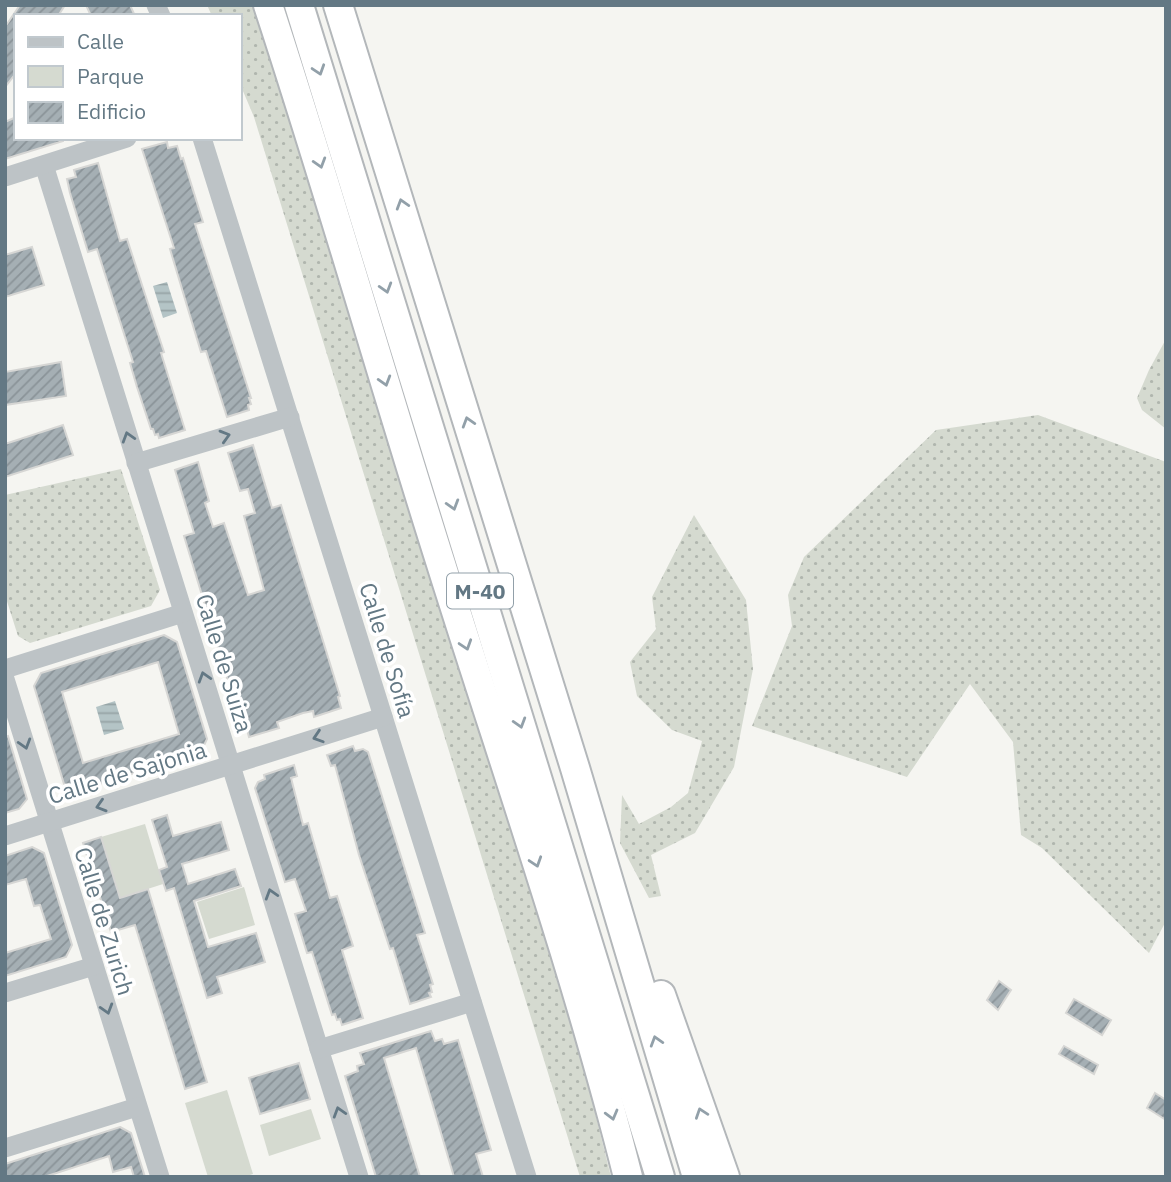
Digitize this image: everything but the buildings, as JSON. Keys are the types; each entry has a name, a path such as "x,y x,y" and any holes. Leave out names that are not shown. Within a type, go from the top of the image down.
{"highway":[{"path":"268,5 315,146 404,445 581,1001 628,1177"},
{"name":"M-40","path":"299,5 660,1177"},
{"name":"M-40","path":"338,5 575,768 697,1177"},
{"path":"404,445 508,682"},
{"path":"575,768 655,978 725,1177"}],"street":[{"path":"5,177 121,140"},
{"name":"Calle de Sofía","path":"203,140 527,1177"},
{"name":"Calle de Suiza","path":"44,165 359,1177"},
{"path":"136,463 290,417"},
{"path":"5,669 183,613"},
{"name":"Calle de Zurich","path":"5,679 160,1177"},
{"name":"Calle de Sajonia","path":"5,836 383,717"},
{"path":"5,993 94,967"},
{"path":"319,1049 472,1002"},
{"path":"5,1148 137,1107"}],"green space":[{"path":"207,5 254,5 275,58 406,478 586,1076 611,1177 580,1177 254,117 242,89 242,14 211,14"},
{"path":"1166,339 1166,429 1142,410 1137,398"},
{"path":"1038,415 1166,462 1166,921 1149,953 1042,848 1021,835 1013,742 970,684 907,777 752,726 792,626 788,595 804,557 936,430"},
{"path":"121,469 160,590 151,606 30,643 18,636 5,595 5,495"},
{"path":"694,515 746,600 753,669 734,767 695,833 651,855 661,896 649,898 620,843 622,795 639,824 671,807 688,793 702,741 672,730 637,696 630,662 656,629 652,597"},
{"path":"145,824 163,884 120,898 101,837"},
{"path":"244,887 255,925 209,939 197,902"},
{"path":"227,1090 253,1174 243,1177 208,1177 185,1103"},
{"path":"311,1109 321,1139 269,1156 260,1125"}],"shaded area":[{"path":"167,282 177,313 163,318 153,286"},
{"path":"115,701 124,729 104,735 96,707"}]}
